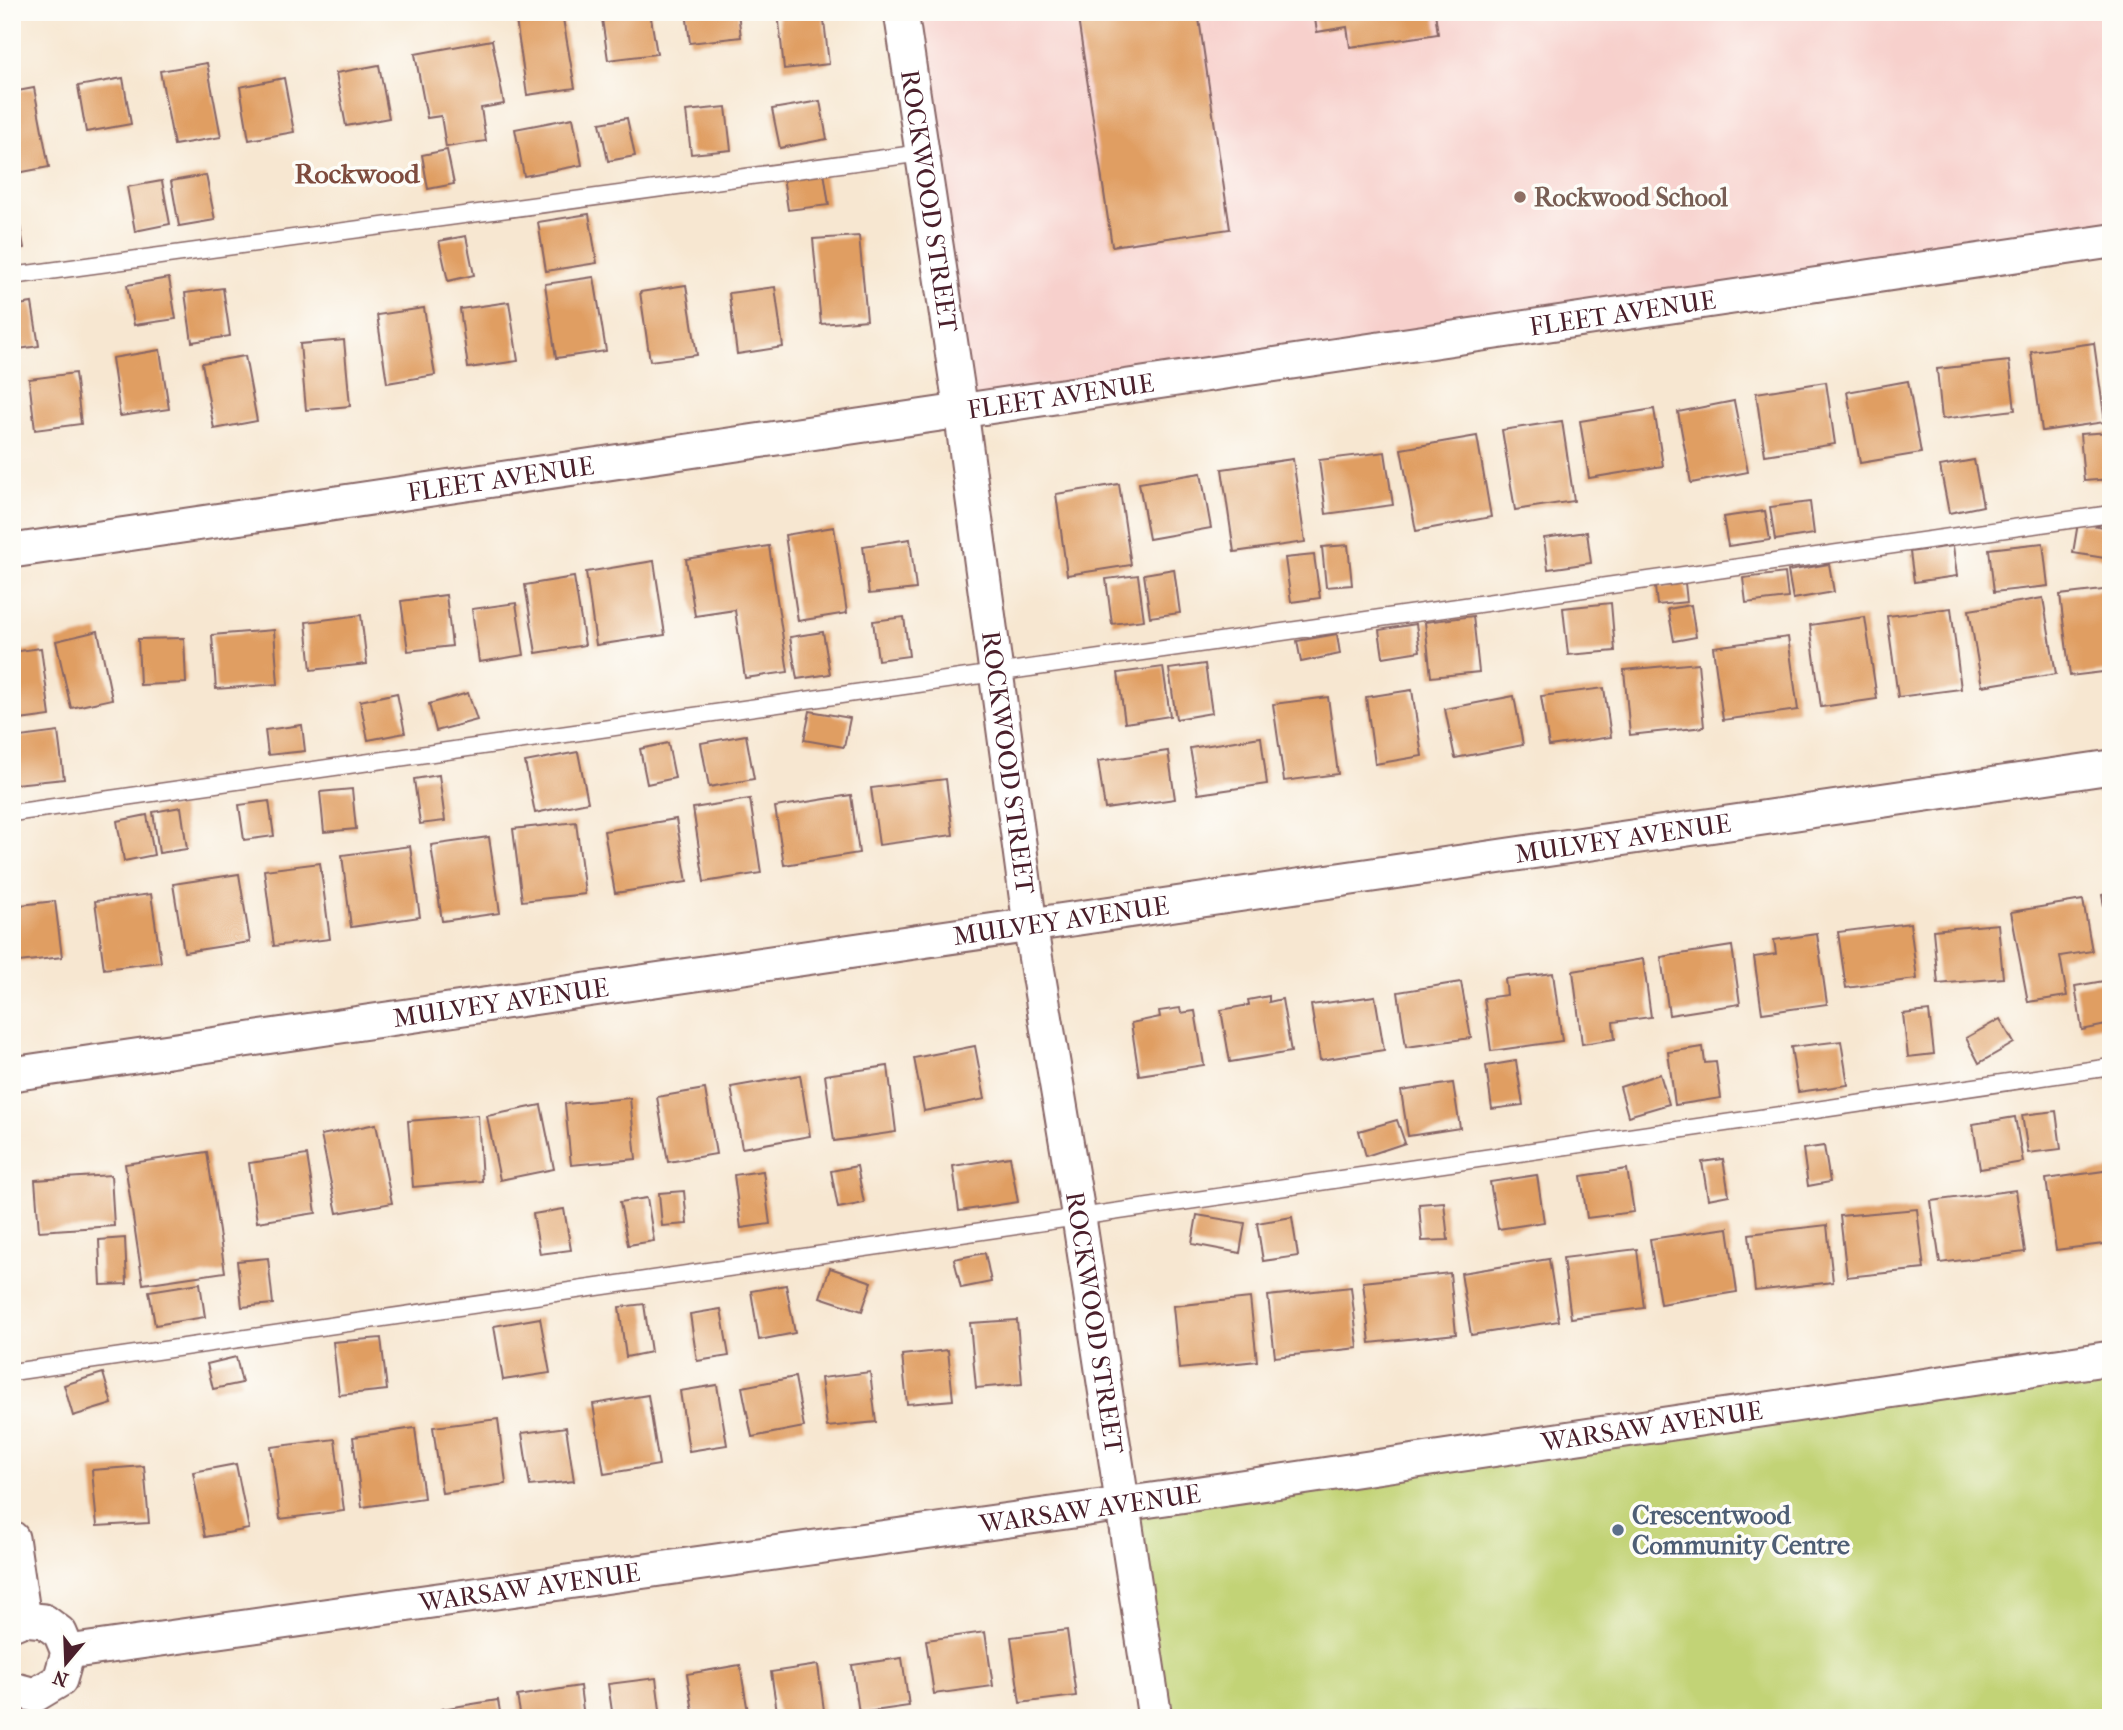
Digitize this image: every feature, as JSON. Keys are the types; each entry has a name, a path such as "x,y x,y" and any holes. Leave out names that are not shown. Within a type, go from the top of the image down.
{"street":[{"name":"ROCKWOOD STREET","path":"901,12 961,411 1030,925 1079,1218 1155,1718"},
{"name":"FLEET AVENUE","path":"12,551 2111,241"},
{"name":"MULVEY AVENUE","path":"12,1074 2111,766"},
{"name":"WARSAW AVENUE","path":"68,1652 1122,1504 2111,1358"},
{"path":"12,1538 18,1621 44,1621 61,1633 68,1652 61,1680 28,1700"}],"lane":[{"path":"12,276 922,153"},
{"path":"12,813 2111,514"},
{"path":"12,1373 2111,1067"}],"shaded area":[{"name":"Rockwood School","path":"901,12 2111,12 2111,241 961,411"}],"green space":[{"name":"Crescentwood Community Centre","path":"2111,1358 2111,1718 1155,1718 1122,1504"}],"building":[{"path":"601,12 650,12 657,54 608,60"},
{"path":"686,12 738,12 741,37 690,43"},
{"path":"778,12 823,12 829,64 784,69"},
{"path":"1077,12 1198,12 1230,229 1112,246"},
{"path":"1314,12 1435,12 1438,34 1350,47 1347,27 1317,32"},
{"path":"562,13 575,88 527,95 516,20"},
{"path":"492,40 504,104 481,108 486,141 446,147 441,116 427,118 415,54"},
{"path":"207,63 221,137 174,145 160,71"},
{"path":"379,65 389,118 346,126 336,73"},
{"path":"123,78 131,124 86,132 78,86"},
{"path":"284,78 294,132 249,140 240,87"},
{"path":"34,88 49,167 12,174 12,92"},
{"path":"820,101 827,139 780,148 772,109"},
{"path":"726,107 731,150 691,154 686,111"},
{"path":"573,118 582,165 524,176 515,129"},
{"path":"627,118 635,156 608,161 600,123"},
{"path":"447,150 454,184 428,189 422,155"},
{"path":"824,172 829,205 788,210 783,177"},
{"path":"206,175 215,220 179,226 171,181"},
{"path":"162,181 170,224 135,231 127,187"},
{"path":"15,198 24,248 12,250 12,199"},
{"path":"589,214 597,263 546,271 538,222"},
{"path":"466,236 474,275 448,281 439,241"},
{"path":"859,236 867,320 821,324 813,239"},
{"path":"594,277 606,351 556,358 545,284"},
{"path":"169,278 176,319 134,325 127,285"},
{"path":"686,285 697,355 650,361 640,292"},
{"path":"775,287 783,347 737,354 729,293"},
{"path":"223,288 230,336 192,342 185,293"},
{"path":"509,302 518,361 468,368 460,309"},
{"path":"32,303 39,346 12,350 12,306"},
{"path":"424,308 435,375 387,383 377,315"},
{"path":"344,340 350,406 306,410 300,344"},
{"path":"2094,343 2105,422 2042,431 2031,352"},
{"path":"160,350 169,409 120,416 112,358"},
{"path":"245,356 257,421 214,429 202,363"},
{"path":"2009,361 2015,410 1942,419 1937,369"},
{"path":"75,373 81,424 35,430 29,379"},
{"path":"1908,381 1921,453 1860,463 1847,392"},
{"path":"1826,382 1835,444 1765,455 1756,393"},
{"path":"1734,401 1748,472 1691,483 1678,412"},
{"path":"1654,409 1663,466 1589,478 1580,421"},
{"path":"1562,421 1574,501 1515,510 1502,430"},
{"path":"2111,432 2111,479 2084,481 2080,434"},
{"path":"1477,436 1491,517 1416,531 1401,449"},
{"path":"1385,452 1393,505 1326,514 1319,460"},
{"path":"1293,459 1305,542 1234,552 1222,469"},
{"path":"1974,460 1983,506 1949,513 1940,466"},
{"path":"1201,473 1211,528 1149,539 1139,483"},
{"path":"1119,484 1131,565 1067,575 1056,494"},
{"path":"1810,502 1814,534 1775,540 1770,507"},
{"path":"1765,511 1770,540 1728,546 1723,517"},
{"path":"2078,523 2111,528 2111,559 2073,553"},
{"path":"834,527 847,613 798,621 785,535"},
{"path":"1587,532 1591,563 1548,569 1544,538"},
{"path":"910,539 916,589 869,594 863,546"},
{"path":"2043,543 2048,586 1994,592 1989,549"},
{"path":"1348,545 1352,585 1326,587 1322,547"},
{"path":"769,546 788,672 745,678 735,610 695,616 686,559"},
{"path":"1953,546 1957,576 1914,582 1910,552"},
{"path":"1314,555 1320,598 1291,602 1285,558"},
{"path":"654,561 665,635 596,645 586,572"},
{"path":"1829,564 1834,592 1793,599 1788,571"},
{"path":"1174,569 1180,613 1150,617 1144,574"},
{"path":"1785,573 1788,598 1746,603 1743,578"},
{"path":"1138,575 1144,620 1112,624 1106,579"},
{"path":"574,577 585,645 536,653 525,585"},
{"path":"1685,583 1687,602 1657,605 1655,587"},
{"path":"2111,589 2111,671 2070,676 2060,595"},
{"path":"446,595 452,646 408,651 401,601"},
{"path":"2043,598 2056,674 1982,686 1969,610"},
{"path":"516,603 524,655 479,662 472,609"},
{"path":"1611,603 1615,651 1568,655 1563,608"},
{"path":"1691,605 1696,637 1674,641 1668,609"},
{"path":"1951,608 1961,689 1898,697 1887,616"},
{"path":"361,615 367,664 311,670 306,622"},
{"path":"1473,616 1479,672 1431,677 1425,622"},
{"path":"904,617 909,656 878,660 873,621"},
{"path":"1865,617 1877,699 1821,707 1810,625"},
{"path":"1416,624 1420,651 1383,657 1379,630"},
{"path":"274,630 278,684 216,689 212,635"},
{"path":"98,631 112,699 71,708 56,641"},
{"path":"823,632 830,674 797,679 790,637"},
{"path":"1337,634 1340,654 1301,662 1297,641"},
{"path":"1788,637 1798,710 1723,720 1713,647"},
{"path":"184,638 186,683 140,685 138,639"},
{"path":"41,648 50,716 12,721 12,652"},
{"path":"1698,663 1704,727 1630,735 1624,670"},
{"path":"1205,664 1212,713 1176,719 1169,669"},
{"path":"1163,667 1170,716 1125,723 1118,673"},
{"path":"1604,688 1611,737 1549,746 1541,696"},
{"path":"1412,690 1422,756 1375,764 1366,697"},
{"path":"397,693 405,733 368,740 360,701"},
{"path":"468,693 477,720 436,731 429,704"},
{"path":"1514,696 1523,745 1455,758 1445,709"},
{"path":"1328,697 1338,774 1284,781 1273,704"},
{"path":"810,711 850,718 844,747 804,740"},
{"path":"302,725 305,751 268,755 265,730"},
{"path":"58,732 64,779 15,784 12,738"},
{"path":"746,735 754,779 709,787 701,743"},
{"path":"1261,737 1267,784 1198,794 1190,748"},
{"path":"668,743 675,778 647,784 640,749"},
{"path":"1168,751 1175,799 1105,809 1098,761"},
{"path":"578,752 588,802 535,813 525,762"},
{"path":"439,775 445,821 420,824 414,779"},
{"path":"946,779 953,835 879,845 871,788"},
{"path":"352,789 356,829 324,832 320,792"},
{"path":"851,795 859,853 784,865 775,807"},
{"path":"750,799 761,873 704,882 693,808"},
{"path":"269,801 274,836 244,840 239,805"},
{"path":"181,807 187,849 159,853 153,812"},
{"path":"147,815 154,855 124,861 117,821"},
{"path":"676,819 687,882 615,893 604,831"},
{"path":"576,822 585,894 522,901 513,829"},
{"path":"489,837 500,913 442,921 431,845"},
{"path":"410,846 420,917 351,927 342,855"},
{"path":"320,863 330,939 274,946 264,870"},
{"path":"239,874 250,942 184,952 173,884"},
{"path":"2111,893 2111,932 2109,932 2102,895"},
{"path":"151,894 161,962 104,969 95,901"},
{"path":"2083,900 2092,951 2060,956 2067,996 2028,1002 2011,912"},
{"path":"55,901 62,957 19,962 12,906"},
{"path":"1910,923 1917,979 1846,988 1838,932"},
{"path":"1998,924 2003,978 1938,984 1933,930"},
{"path":"1817,934 1827,1004 1762,1013 1754,957 1776,954 1774,940"},
{"path":"1732,946 1740,1004 1669,1015 1661,957"},
{"path":"1643,959 1651,1017 1613,1022 1615,1039 1582,1044 1573,971"},
{"path":"1553,973 1562,1041 1491,1051 1484,998 1507,995 1505,979"},
{"path":"2104,981 2111,1024 2082,1030 2075,986"},
{"path":"1461,982 1471,1038 1406,1047 1398,992"},
{"path":"1269,996 1269,1002 1282,999 1291,1052 1230,1062 1221,1010 1249,1005 1248,1000"},
{"path":"1375,996 1384,1050 1320,1060 1311,1005"},
{"path":"1180,1008 1181,1013 1195,1011 1204,1065 1139,1075 1131,1023 1160,1017 1159,1011"},
{"path":"1929,1011 1934,1054 1908,1057 1903,1014"},
{"path":"2000,1019 2014,1043 1979,1063 1966,1038"},
{"path":"1841,1041 1848,1085 1798,1092 1791,1047"},
{"path":"975,1046 985,1099 924,1111 914,1058"},
{"path":"1703,1047 1705,1063 1716,1062 1721,1098 1675,1105 1668,1052"},
{"path":"1516,1061 1523,1105 1492,1109 1486,1066"},
{"path":"888,1066 896,1132 834,1141 825,1075"},
{"path":"1660,1074 1669,1104 1628,1116 1620,1087"},
{"path":"800,1075 810,1136 742,1148 731,1087"},
{"path":"1453,1083 1460,1128 1408,1136 1401,1091"},
{"path":"705,1089 716,1154 668,1162 657,1097"},
{"path":"630,1098 636,1159 571,1165 565,1104"},
{"path":"541,1105 554,1169 500,1180 487,1116"},
{"path":"2056,1111 2061,1149 2028,1153 2022,1115"},
{"path":"478,1115 482,1181 413,1187 408,1121"},
{"path":"2015,1117 2023,1162 1980,1169 1973,1124"},
{"path":"1397,1120 1405,1143 1366,1156 1359,1131"},
{"path":"376,1124 392,1203 337,1213 321,1135"},
{"path":"1824,1146 1830,1182 1808,1186 1803,1149"},
{"path":"207,1152 225,1272 143,1284 125,1164"},
{"path":"307,1155 316,1213 257,1222 249,1163"},
{"path":"1010,1157 1018,1202 959,1211 953,1166"},
{"path":"1723,1159 1729,1195 1708,1199 1702,1162"},
{"path":"857,1166 864,1203 838,1208 831,1171"},
{"path":"1627,1169 1634,1212 1587,1218 1581,1176"},
{"path":"2111,1170 2111,1243 2056,1250 2046,1179"},
{"path":"763,1171 770,1224 741,1228 734,1175"},
{"path":"111,1175 114,1226 39,1231 35,1180"},
{"path":"1537,1175 1544,1222 1498,1229 1490,1182"},
{"path":"2016,1190 2025,1252 1940,1263 1931,1201"},
{"path":"684,1191 687,1224 662,1226 659,1193"},
{"path":"647,1198 654,1241 628,1245 620,1202"},
{"path":"1444,1202 1448,1240 1422,1241 1419,1204"},
{"path":"564,1209 571,1250 540,1254 533,1214"},
{"path":"1917,1209 1924,1269 1847,1277 1840,1216"},
{"path":"1197,1215 1245,1223 1240,1253 1192,1244"},
{"path":"1292,1217 1298,1256 1263,1261 1257,1223"},
{"path":"1827,1225 1833,1282 1755,1291 1749,1234"},
{"path":"1728,1228 1737,1292 1660,1304 1650,1239"},
{"path":"125,1238 127,1284 101,1285 99,1240"},
{"path":"1637,1249 1644,1308 1571,1318 1563,1258"},
{"path":"985,1253 991,1282 961,1288 954,1259"},
{"path":"268,1258 273,1304 242,1307 237,1261"},
{"path":"1549,1259 1559,1321 1471,1335 1461,1273"},
{"path":"830,1268 872,1282 862,1311 820,1297"},
{"path":"1450,1273 1456,1334 1370,1343 1363,1282"},
{"path":"200,1283 205,1317 155,1325 149,1291"},
{"path":"786,1285 795,1333 759,1340 751,1291"},
{"path":"1351,1287 1358,1348 1275,1357 1268,1296"},
{"path":"1250,1298 1257,1361 1179,1369 1173,1306"},
{"path":"644,1304 651,1352 626,1357 619,1307"},
{"path":"721,1309 729,1356 697,1361 690,1314"},
{"path":"540,1318 550,1373 503,1380 494,1326"},
{"path":"1017,1320 1022,1384 976,1388 970,1323"},
{"path":"381,1338 387,1390 339,1395 333,1342"},
{"path":"948,1350 953,1400 907,1404 902,1355"},
{"path":"236,1357 242,1383 213,1389 207,1364"},
{"path":"870,1372 876,1422 827,1427 821,1378"},
{"path":"103,1373 112,1404 73,1416 64,1385"},
{"path":"795,1377 804,1427 752,1437 742,1387"},
{"path":"717,1385 727,1445 689,1451 680,1391"},
{"path":"648,1395 659,1465 604,1474 593,1404"},
{"path":"498,1419 506,1484 442,1493 433,1427"},
{"path":"566,1427 574,1481 530,1486 522,1433"},
{"path":"415,1428 424,1498 362,1507 353,1437"},
{"path":"335,1439 344,1511 280,1519 271,1447"},
{"path":"236,1464 249,1529 205,1537 193,1472"},
{"path":"144,1466 149,1523 97,1526 92,1470"},
{"path":"1067,1630 1076,1696 1020,1703 1011,1637"},
{"path":"985,1632 993,1686 934,1694 926,1640"},
{"path":"902,1658 909,1706 859,1713 852,1665"},
{"path":"740,1665 749,1718 694,1718 687,1674"},
{"path":"818,1665 825,1718 778,1718 771,1672"},
{"path":"656,1678 661,1718 613,1718 608,1684"},
{"path":"580,1686 584,1718 521,1718 517,1696"},
{"path":"498,1700 501,1718 442,1718 441,1709"}],"place":[{"name":"Rockwood School","path":"1520,197"},
{"name":"Crescentwood Community Centre","path":"1618,1530"}],"district":[{"name":"Rockwood","path":"357,173"}]}
